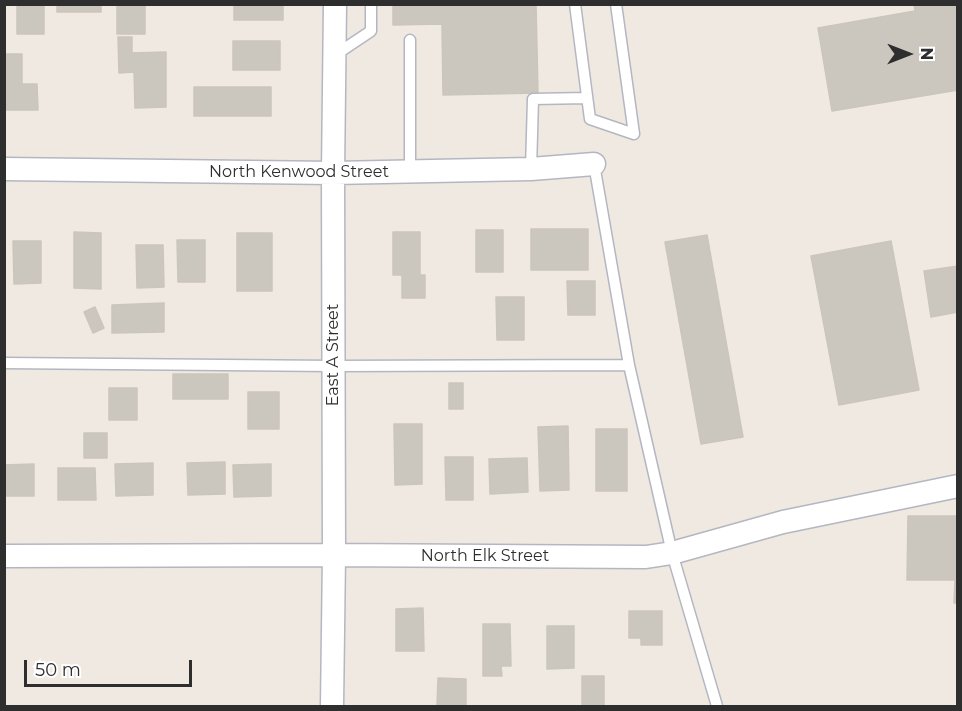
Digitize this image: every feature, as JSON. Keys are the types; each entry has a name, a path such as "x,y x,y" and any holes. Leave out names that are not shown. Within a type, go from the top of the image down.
{"street":[{"name":"East A Street","path":"332,706 335,4"},
{"name":"North Kenwood Street","path":"4,169 333,173 531,169 594,164"},
{"name":"North Elk Street","path":"4,556 646,557 672,554 783,522 957,486"}],"lane":[{"path":"335,56 371,31 371,4"},
{"path":"574,4 590,119 634,134 616,4"},
{"path":"410,40 410,172"},
{"path":"531,169 533,99 587,98"},
{"path":"594,164 630,365 672,554 717,706"},
{"path":"4,363 333,366 630,365"}],"building":[{"path":"17,4 44,4 44,34 17,34"},
{"path":"57,4 101,4 101,12 57,12"},
{"path":"117,4 145,4 145,34 117,34"},
{"path":"234,4 283,4 283,20 234,20"},
{"path":"393,4 536,4 538,93 443,95 442,24 393,25"},
{"path":"914,4 958,4 958,90 832,111 818,28 915,11"},
{"path":"118,37 132,37 132,53 166,52 166,107 135,108 134,72 119,73"},
{"path":"233,41 280,41 280,70 233,70"},
{"path":"4,54 22,54 22,84 37,84 38,110 4,110"},
{"path":"194,87 271,87 271,116 194,116"},
{"path":"531,229 588,229 588,270 531,270"},
{"path":"476,230 503,230 503,272 476,272"},
{"path":"74,232 101,233 101,289 74,288"},
{"path":"393,232 420,232 420,275 425,275 425,298 402,298 402,275 393,275"},
{"path":"237,233 272,233 272,291 237,291"},
{"path":"707,235 743,437 701,444 665,242"},
{"path":"177,240 205,240 205,282 178,282"},
{"path":"13,241 41,241 41,283 14,284"},
{"path":"891,241 919,390 839,405 811,256"},
{"path":"136,245 163,245 164,287 137,288"},
{"path":"958,266 958,312 931,317 924,271"},
{"path":"567,281 595,281 595,315 568,315"},
{"path":"496,297 524,297 524,340 497,340"},
{"path":"164,303 164,332 112,333 112,305"},
{"path":"95,307 104,328 93,333 84,312"},
{"path":"173,374 228,374 228,399 173,399"},
{"path":"449,383 463,383 463,409 449,409"},
{"path":"109,388 137,388 137,420 109,420"},
{"path":"248,392 279,392 279,429 248,429"},
{"path":"394,424 422,424 422,484 395,485"},
{"path":"568,426 569,490 540,491 538,427"},
{"path":"596,429 627,429 627,491 596,491"},
{"path":"84,433 107,433 107,458 84,458"},
{"path":"445,457 473,457 473,500 446,500"},
{"path":"527,458 528,492 490,494 489,459"},
{"path":"225,462 225,494 188,495 187,463"},
{"path":"153,463 153,495 116,496 115,464"},
{"path":"34,464 34,496 4,496 4,465"},
{"path":"271,464 271,496 234,497 233,465"},
{"path":"58,468 95,468 96,500 58,500"},
{"path":"908,516 958,516 958,603 954,603 955,580 907,580"},
{"path":"423,608 424,651 396,651 396,609"},
{"path":"629,611 662,611 662,645 641,645 641,638 629,638"},
{"path":"483,624 510,624 511,666 501,666 502,676 483,676"},
{"path":"547,626 574,626 574,668 547,669"},
{"path":"582,676 604,676 604,706 582,706"},
{"path":"438,678 466,679 466,706 437,706"}]}
